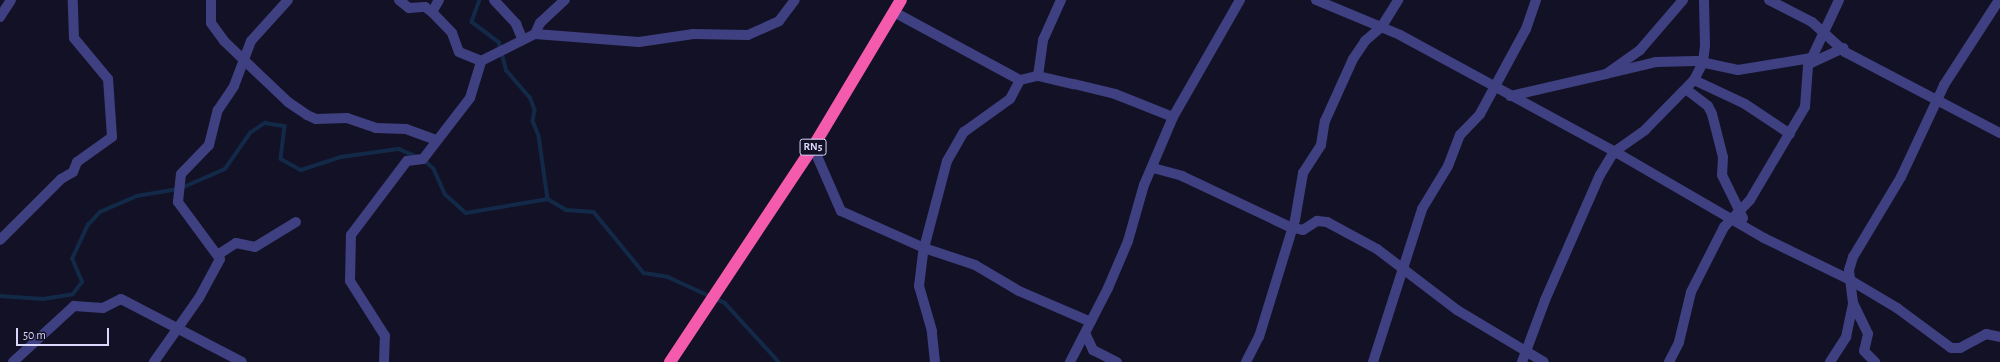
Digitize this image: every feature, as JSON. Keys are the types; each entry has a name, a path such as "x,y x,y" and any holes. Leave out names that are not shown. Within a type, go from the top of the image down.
{"highway":[{"name":"RN5","path":"670,362 814,146 901,0"}],"street":[{"path":"0,17 11,0"},
{"path":"0,240 61,179 73,172 77,162 112,137 108,79 74,38 73,0"},
{"path":"210,0 212,25 224,41 244,56 288,102 311,118 347,118 376,128 406,129 436,140"},
{"path":"154,362 178,329 218,265 219,254 181,209 178,182 185,169 209,145 218,110 234,86 244,56 251,41 288,0"},
{"path":"399,0 409,8 425,8 432,12 452,33 459,52 481,61"},
{"path":"432,12 439,0"},
{"path":"494,0 516,24 522,38"},
{"path":"535,34 540,23 565,0"},
{"path":"384,362 385,336 350,281 351,235 407,161 423,159 436,140 470,98 481,61 522,38 535,34 639,42 693,34 748,35 779,21 796,0"},
{"path":"1038,76 1042,40 1061,0"},
{"path":"1070,362 1086,335 1128,240 1144,185 1153,168 1173,117 1240,0"},
{"path":"1316,0 1382,26 1492,87 1733,216 1748,228 1850,280 1897,308 1951,348 1960,348 1986,334 2000,337"},
{"path":"1246,362 1259,337 1290,228 1295,220 1304,172 1321,145 1325,121 1353,59 1365,41 1382,26 1398,0"},
{"path":"1373,362 1422,209 1448,166 1460,135 1480,114 1492,87 1526,30 1536,0"},
{"path":"1606,74 1640,50 1683,0"},
{"path":"1522,362 1593,190 1614,152 1645,130 1687,90 1694,80 1703,62 1704,0"},
{"path":"1769,0 1826,32 1843,48 1937,101 2000,133"},
{"path":"1669,362 1679,342 1691,292 1724,227 1790,134 1806,104 1810,61 1826,32 1839,0"},
{"path":"1875,362 1864,350 1868,334 1853,303 1850,280 1853,257 1901,178 1937,101 1999,0"},
{"path":"894,12 1020,80 1038,76 1115,94 1173,117"},
{"path":"1510,96 1656,62 1703,62 1738,70 1810,61 1843,48"},
{"path":"935,362 932,331 919,286 924,248 949,156 967,129 1010,99 1020,80"},
{"path":"1694,80 1745,104 1790,134"},
{"path":"1687,90 1708,106 1712,114 1723,157 1722,175 1732,196 1733,216"},
{"path":"814,146 841,211 924,248 975,265 1019,291 1091,322"},
{"path":"1153,168 1182,176 1290,228 1303,230 1317,221 1327,222 1377,249 1402,272 1457,310 1544,362"},
{"path":"219,254 236,243 255,247 296,222"},
{"path":"12,362 74,306 103,308 124,299 152,318 178,329 242,362"},
{"path":"1830,362 1845,340 1853,303"},
{"path":"1086,335 1093,350 1117,362"}],"waterway":[{"path":"480,0 472,22 499,42 507,71 530,97 535,110 533,121 539,136 548,199"},
{"path":"0,296 43,299 73,294 82,282 72,259 88,225 100,212 137,196 179,189 225,169 250,133 265,123 285,126 281,159 301,170 341,157 399,149 418,157"},
{"path":"423,159 434,169 445,194 466,213 548,199 566,210 594,212 644,273 668,277 725,303 779,362"}]}
